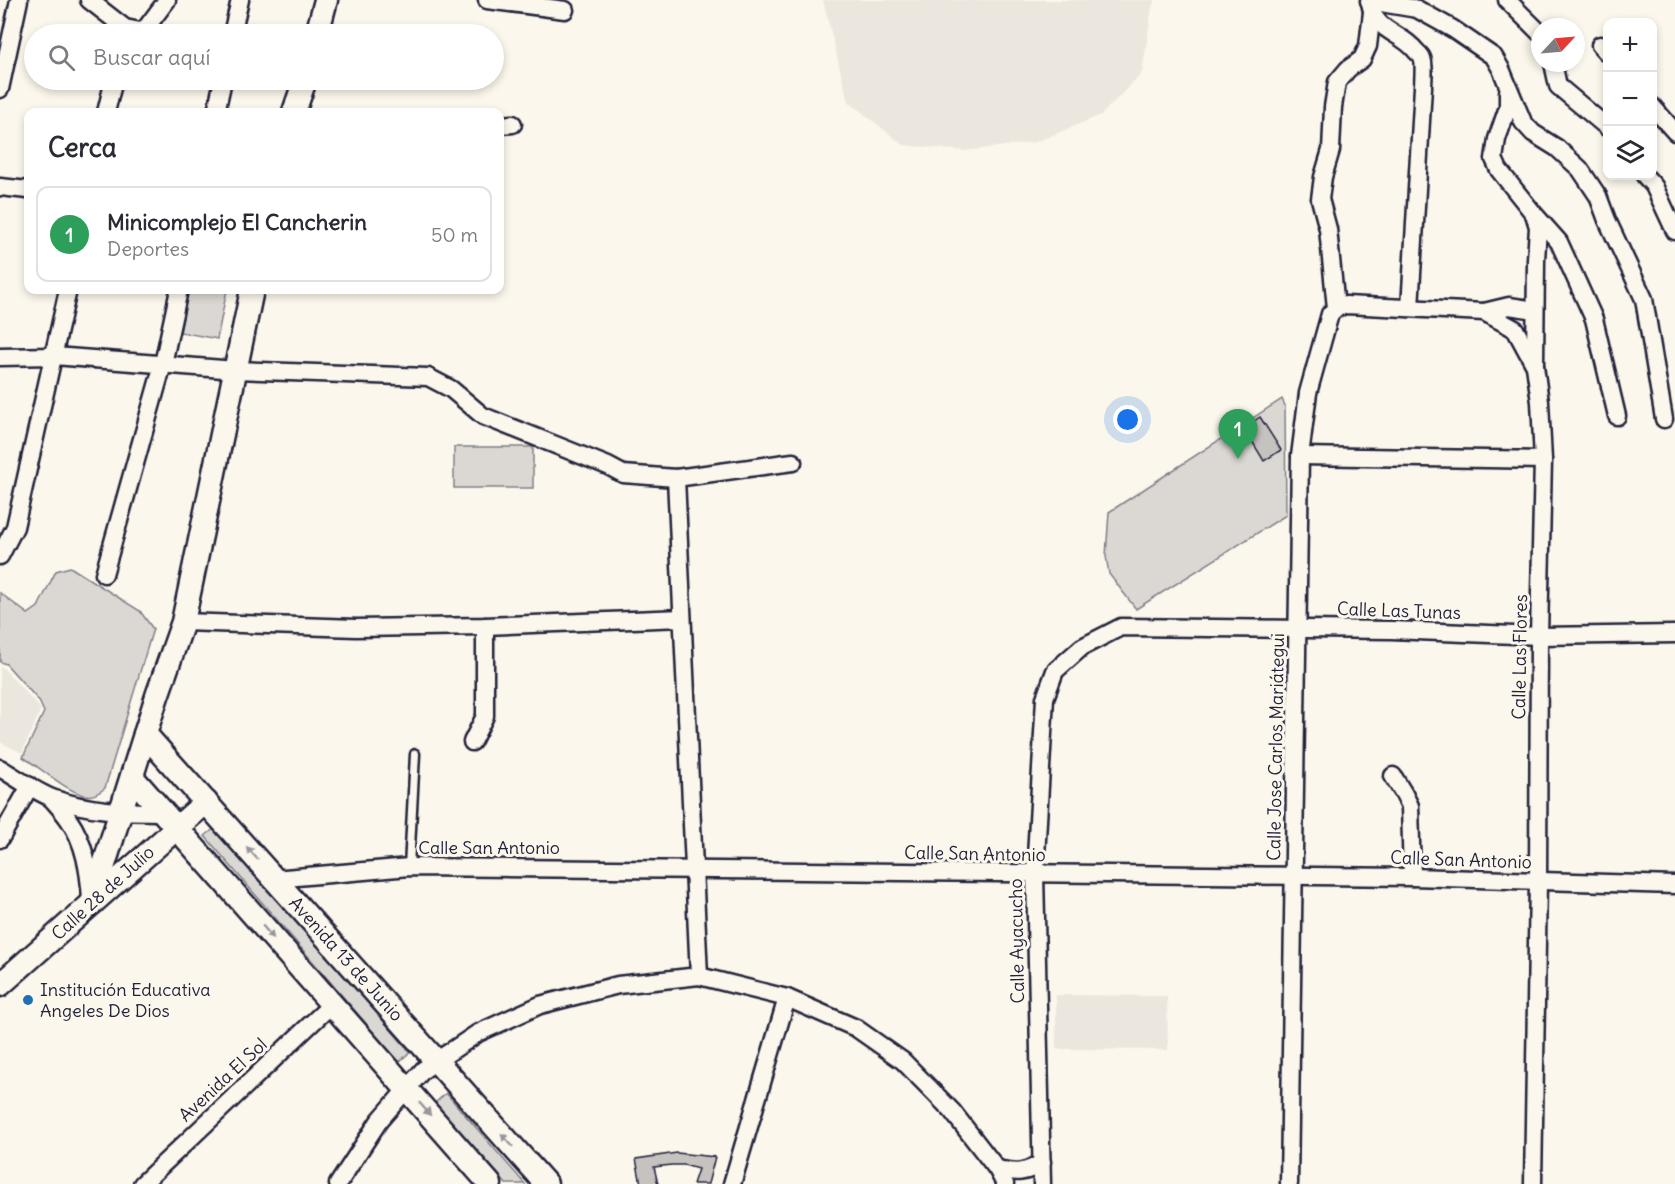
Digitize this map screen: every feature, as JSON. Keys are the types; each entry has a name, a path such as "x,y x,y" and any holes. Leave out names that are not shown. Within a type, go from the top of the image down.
{"street":[{"path":"0,89 19,0"},
{"path":"88,0 116,24"},
{"path":"154,24 167,0"},
{"path":"234,24 240,0"},
{"path":"320,24 326,0"},
{"path":"487,0 519,2 565,10"},
{"path":"1507,0 1531,24"},
{"path":"1370,5 1417,9 1453,29 1494,57 1523,122 1533,133 1557,148 1580,169 1598,196 1644,299 1664,419"},
{"path":"1370,5 1381,25 1411,44 1423,58 1410,308"},
{"path":"1333,311 1328,229 1320,199 1323,177 1331,150 1337,82 1348,69 1362,59 1368,46 1370,5"},
{"path":"1556,72 1558,86 1606,126"},
{"path":"1508,84 1508,107 1497,140 1494,159 1499,170 1560,242 1594,319 1617,416"},
{"path":"107,108 112,90"},
{"path":"217,108 221,90"},
{"path":"295,108 301,90"},
{"path":"1657,111 1675,132"},
{"path":"1649,180 1654,186 1675,231"},
{"path":"0,187 24,190"},
{"path":"1534,214 1538,227 1535,366"},
{"path":"0,556 7,523 54,356 67,294"},
{"path":"104,574 163,364 178,294"},
{"path":"92,903 183,622 251,294"},
{"name":"Calle Las Flores","path":"1333,311 1346,305 1484,312 1515,329 1535,366 1540,402 1543,460 1539,636 1539,882 1533,1184"},
{"path":"1484,312 1509,306 1535,310"},
{"name":"Calle Jose Carlos Mariátegui","path":"1289,1184 1300,456 1308,393 1333,311"},
{"path":"0,357 54,356 236,370 428,377 451,389 483,416 623,474 676,478 793,462"},
{"path":"1300,456 1543,460"},
{"path":"676,478 699,976"},
{"path":"183,622 356,628 485,626 682,618"},
{"path":"472,742 485,716 485,626"},
{"name":"Calle Las Tunas","path":"1121,627 1298,628 1539,636 1675,634"},
{"name":"Calle Ayacucho","path":"1042,1184 1035,874 1045,698 1055,671 1082,647 1121,627"},
{"name":"Avenida 13 de Junio","path":"146,734 546,1184"},
{"path":"0,768 51,798 169,820"},
{"path":"1393,776 1410,806 1412,877"},
{"path":"132,777 490,1184"},
{"path":"0,839 30,786"},
{"path":"51,798 70,821 82,847 92,903"},
{"name":"Calle 28 de Julio","path":"0,985 92,903 169,820 206,802"},
{"name":"Calle San Antonio","path":"274,879 409,867 1412,877 1675,885"},
{"path":"338,1184 379,1121 423,1070 478,1033 540,1005 618,985 699,976 787,998 856,1028 903,1061 951,1111 1001,1177 1032,1170 1042,1162"},
{"path":"732,1184 787,998"},
{"name":"Avenida El Sol","path":"142,1184 332,1004"}],"lane":[{"path":"409,867 415,754"}],"shaded area":[{"path":"823,0 1155,0 1142,73 1101,115 1036,142 965,151 903,145 848,101"},
{"path":"187,294 226,294 217,339 180,332"},
{"path":"1282,399 1285,406 1286,515 1136,609 1109,574 1106,556 1109,512"},
{"path":"454,447 533,447 533,488 454,488"},
{"path":"70,567 140,611 153,629 105,788 90,795 77,793 23,757 44,712 39,701 6,664 0,662 0,593 28,614 38,607 56,571"},
{"path":"0,667 41,709 22,753 0,742"},
{"path":"216,827 410,1052 399,1062 205,836"},
{"path":"1056,995 1167,996 1168,1050 1056,1049"},
{"path":"446,1093 525,1184 506,1184 435,1103"}],"building":[{"path":"1260,417 1281,450 1264,461 1244,428"},
{"path":"677,1153 715,1157 708,1184 693,1184 698,1169 684,1165 672,1165 654,1167 658,1184 641,1184 636,1159"}],"place":[{"name":"Minicomplejo El Cancherin","path":"1238,459"},
{"name":"Institución Educativa Angeles De Dios","path":"28,1000"}]}
